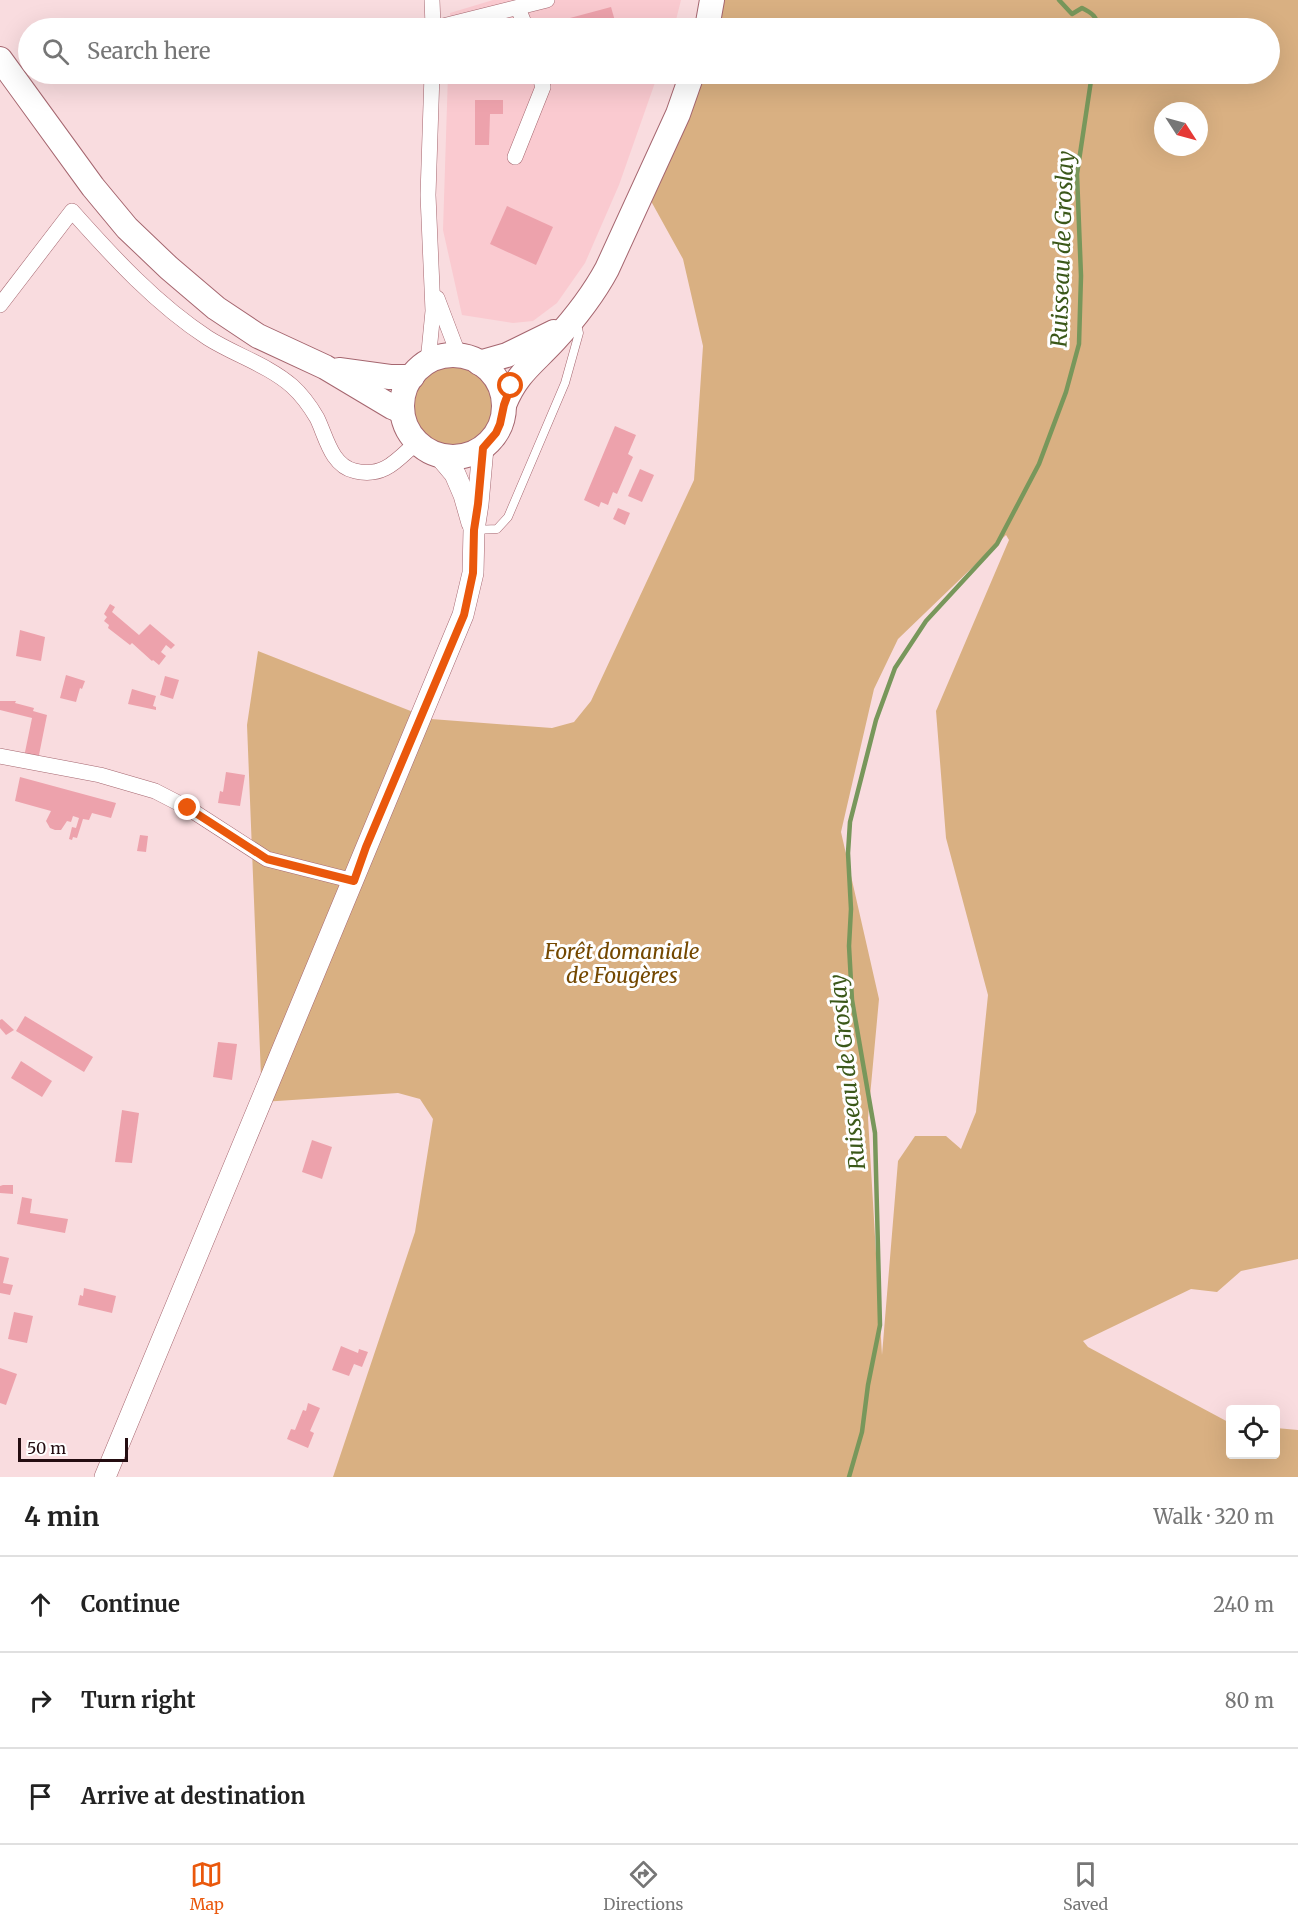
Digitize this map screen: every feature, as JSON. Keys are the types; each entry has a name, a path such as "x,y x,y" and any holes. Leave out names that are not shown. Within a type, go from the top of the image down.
{"main road":[{"path":"709,18 712,0"},
{"path":"0,59 18,84"},
{"path":"18,84 93,187 127,228 169,268 216,308 258,336 325,367 402,411"},
{"path":"420,369 403,396 402,411 407,428 417,442 439,455 460,457 483,448 496,433 511,386 571,321 593,293 607,269 678,114 688,84"},
{"path":"325,367 390,378 420,369 437,358 469,359 507,355 571,321"},
{"path":"469,359 494,377 504,405"},
{"path":"105,1477 464,615 473,573 474,530 483,448"},
{"path":"439,455 455,474 474,530"}],"street":[{"path":"432,0 433,18"},
{"path":"476,18 547,0"},
{"path":"518,8 522,18"},
{"path":"420,369 432,327 433,286 428,195 432,84"},
{"path":"515,157 543,87 542,84"},
{"path":"0,305 72,211 121,266 166,306 208,338 290,384 305,399 318,420 335,459 353,471 371,473 383,471 417,442"},
{"path":"433,286 469,359"},
{"path":"0,756 100,775 155,791 188,808 267,859 354,881"}],"lane":[{"path":"474,530 497,528 508,517 565,383 579,333 571,321"}],"shaded area":[{"path":"493,0 681,0 676,18 450,18 450,13"},
{"path":"448,84 654,84 619,185 585,263 557,303 533,321 513,323 462,315 443,230"}],"green space":[{"name":"Forêt domaniale de Fougères","path":"725,0 1298,0 1298,1259 1241,1271 1217,1292 1191,1289 1083,1341 1088,1347 1226,1421 1226,1459 1280,1459 1280,1428 1298,1430 1298,1477 333,1477 415,1232 433,1119 420,1099 398,1093 262,1102 247,725 258,651 431,719 552,728 574,722 591,701 694,480 703,346 683,259 641,183 686,84 1280,84 1280,18 717,18","holes":["1006,535 1009,540 936,711 946,838 988,995 976,1112 961,1149 946,1136 915,1136 898,1161 882,1355 868,1118 879,999 841,832 874,689 898,639"]},
{"path":"453,365 469,368 482,377 491,390 494,406 491,422 482,435 469,444 453,447 437,444 424,435 415,422 412,406 415,390 424,377 437,368"}],"building":[{"path":"611,7 614,18 570,18"},
{"path":"475,100 503,100 503,114 490,114 489,145 475,145"},
{"path":"507,206 553,227 536,265 490,244"},
{"path":"615,426 636,435 628,454 633,457 617,494 613,492 608,505 601,502 599,507 584,500"},
{"path":"640,469 654,475 642,502 628,496"},
{"path":"618,508 630,513 625,525 613,519"},
{"path":"110,604 115,607 112,612 139,635 150,624 175,645 171,649 166,645 161,652 166,656 159,665 132,643 130,645 108,628 109,625 104,621 107,617 104,614"},
{"path":"20,630 45,637 41,661 16,656"},
{"path":"66,675 85,681 82,689 80,688 76,702 60,698"},
{"path":"165,676 179,680 173,699 160,695"},
{"path":"132,689 156,696 153,706 156,710 128,704"},
{"path":"0,701 16,701 15,703 34,708 33,711 47,715 38,760 24,757 32,718 0,710"},
{"path":"226,772 245,775 240,806 218,803 220,791 223,792"},
{"path":"20,777 116,803 111,818 92,813 89,820 83,819 77,838 69,839 72,827 76,828 79,818 73,816 71,822 67,821 61,830 50,828 46,821 51,811 15,801"},
{"path":"140,835 148,836 146,852 137,851"},
{"path":"25,1016 93,1057 84,1072 16,1031"},
{"path":"2,1019 14,1030 6,1035 0,1028"},
{"path":"218,1042 237,1044 232,1080 213,1077"},
{"path":"21,1061 52,1081 42,1097 11,1078"},
{"path":"122,1110 139,1113 132,1163 115,1162"},
{"path":"312,1140 332,1147 322,1179 302,1172"},
{"path":"13,1185 13,1194 0,1193 0,1186"},
{"path":"22,1197 32,1199 30,1213 68,1219 65,1233 17,1224"},
{"path":"0,1256 9,1258 3,1283 13,1285 10,1295 0,1293"},
{"path":"84,1288 116,1296 112,1313 78,1305"},
{"path":"14,1312 33,1316 27,1343 8,1339"},
{"path":"341,1346 358,1353 359,1349 368,1352 362,1367 354,1364 349,1376 332,1370"},
{"path":"0,1368 17,1374 6,1405 0,1403"},
{"path":"308,1403 320,1408 310,1431 314,1433 308,1448 287,1439 291,1429 295,1430"}],"waterway":[{"name":"Ruisseau de Groslay","path":"1059,0 1072,14 1082,8 1095,18"},
{"name":"Ruisseau de Groslay","path":"849,1477 862,1432 868,1385 880,1325 875,1133 852,1000 849,946 850,822 876,720 895,668 926,621 997,544 1039,464 1066,392 1079,344 1081,276 1077,174 1090,84"}],"route":[{"path":"188,808 267,859 354,881 366,847 464,615 473,573 474,530 483,448 496,433 511,386"}]}
